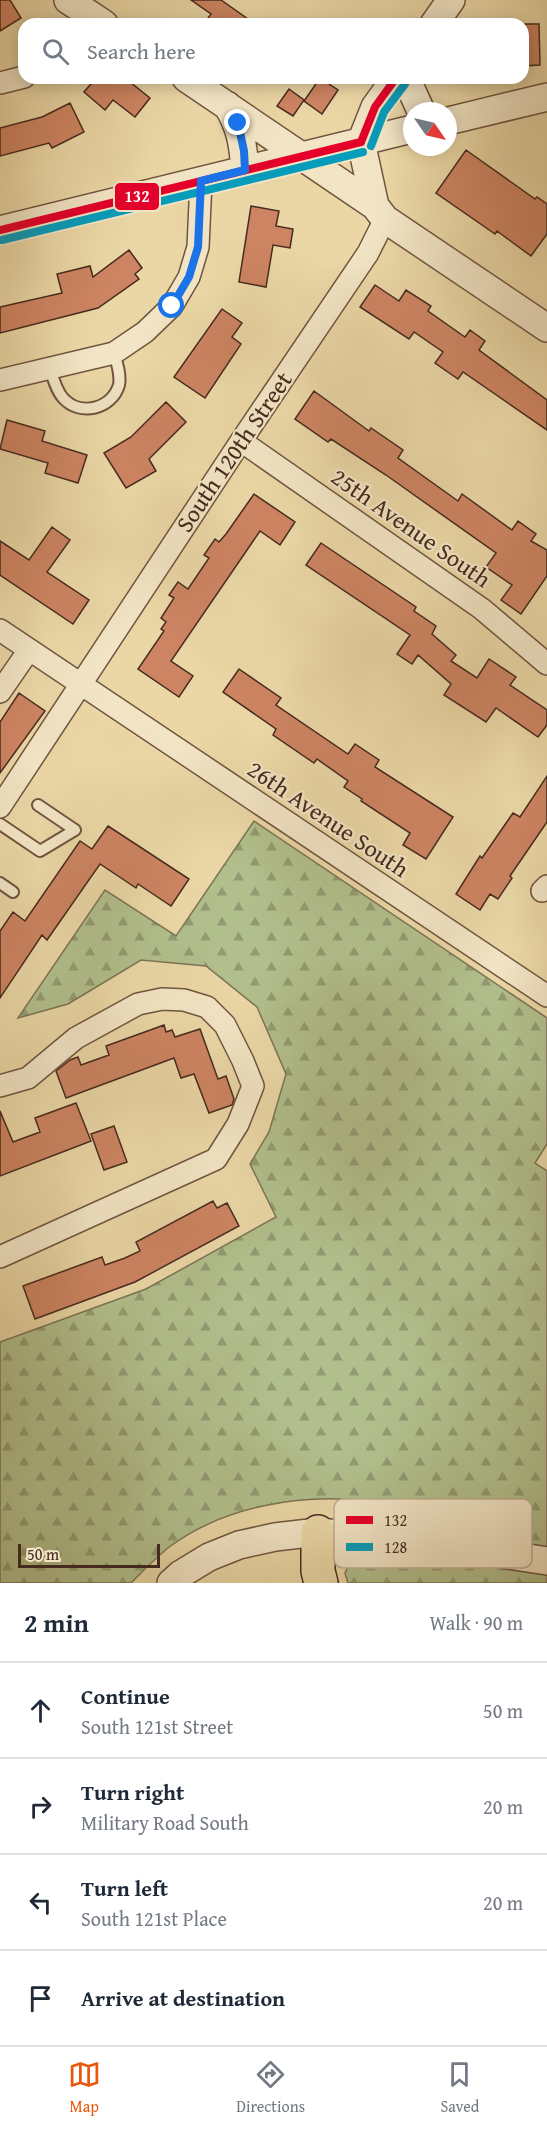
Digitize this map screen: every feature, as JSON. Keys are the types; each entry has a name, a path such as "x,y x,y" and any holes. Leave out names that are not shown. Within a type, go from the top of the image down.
{"highway":[{"path":"318,1532 318,1571 321,1583"}],"street":[{"path":"438,18 451,0"},
{"path":"0,83 18,78"},
{"path":"195,84 547,328"},
{"path":"380,212 360,142 375,108 392,84"},
{"path":"409,84 417,102"},
{"path":"457,119 547,97"},
{"path":"227,105 238,123 244,151 245,170"},
{"path":"0,230 403,131"},
{"path":"0,380 114,353 146,332 172,306 189,277 198,247 201,181"},
{"name":"South 120th Street","path":"80,684 368,253 380,212"},
{"name":"25th Avenue South","path":"241,441 482,609 547,664"},
{"name":"26th Avenue South","path":"0,630 547,996"},
{"path":"0,692 29,650"},
{"path":"0,807 80,684"},
{"path":"0,1086 28,1078 76,1038 138,1004 162,999 184,1000 207,1007 225,1025 253,1086 238,1124 216,1159 0,1257"},
{"path":"171,1583 209,1557 239,1545 275,1537 318,1532 334,1534"},
{"path":"532,1558 547,1560"}],"lane":[{"path":"50,368 63,398 84,409 94,409 105,405 119,384 119,370 114,353"},
{"path":"0,824 40,851 75,830 38,805"},
{"path":"0,883 14,892"}],"green space":[{"path":"254,821 547,1018 547,1144 535,1163 547,1171 547,1583 348,1583 345,1573 347,1568 532,1568 532,1499 315,1499 264,1506 215,1521 172,1545 131,1583 0,1583 0,1342 146,1289 276,1217 250,1164 269,1132 286,1074 257,1007 206,966 141,960 68,1004 18,1018 105,890 176,936"}],"building":[{"path":"0,0 10,0 21,18 0,31"},
{"path":"191,0 221,0 246,18 208,18 211,14"},
{"path":"529,24 539,24 540,65 529,66"},
{"path":"91,84 132,84 150,98 135,117 113,100 105,110 84,92"},
{"path":"316,84 329,84 338,90 322,114 304,101"},
{"path":"289,89 304,100 293,116 277,106"},
{"path":"70,103 84,132 52,148 49,143 0,156 0,128 42,117"},
{"path":"466,150 535,199 537,197 547,204 547,234 531,256 497,231 495,234 436,193"},
{"path":"251,206 279,211 276,226 293,229 290,248 273,245 266,287 239,282"},
{"path":"129,250 142,268 135,274 139,279 98,308 0,333 0,307 62,293 57,274 90,266 93,277"},
{"path":"375,285 399,301 406,290 431,306 428,311 465,337 470,330 485,341 479,350 547,400 547,430 463,372 458,379 435,363 443,352 414,332 409,339 360,307"},
{"path":"222,309 242,323 232,337 241,344 205,398 174,377"},
{"path":"314,391 369,431 371,428 403,450 398,458 458,501 462,494 512,530 518,521 536,534 531,541 547,550 547,576 521,614 501,600 512,585 486,567 496,553 386,475 331,439 328,442 295,419"},
{"path":"166,402 186,422 149,459 156,471 126,488 104,453 131,437"},
{"path":"7,420 45,431 42,441 87,455 78,483 45,473 48,463 0,449"},
{"path":"254,494 295,522 280,545 260,531 171,661 193,676 179,697 138,669 164,631 161,629 166,622 161,618 174,598 169,595 178,582 188,589 209,558 204,555 215,539 219,542 226,534"},
{"path":"52,527 70,540 47,572 89,600 73,624 0,575 0,541 29,560"},
{"path":"321,543 416,607 414,611 436,626 432,634 456,655 451,661 477,678 489,659 516,677 510,685 547,710 547,725 538,737 496,708 486,722 444,695 451,684 418,655 412,664 397,654 410,635 306,565"},
{"path":"239,669 281,698 276,705 348,754 355,744 379,760 375,767 453,817 426,859 403,845 410,833 344,787 348,781 317,759 314,763 273,735 276,729 223,692"},
{"path":"19,693 45,711 0,773 0,722"},
{"path":"547,776 547,822 510,876 512,878 498,899 490,894 480,910 456,894 480,856 482,858 513,813 520,817"},
{"path":"108,826 189,879 171,906 138,884 136,888 100,864 47,940 42,935 0,998 0,931 13,912 25,921 80,841 92,849"},
{"path":"164,1025 166,1032 172,1030 175,1037 200,1029 218,1079 226,1076 234,1099 232,1105 209,1113 194,1074 181,1078 174,1058 66,1098 56,1071 70,1060 78,1057 81,1065 109,1055 106,1046"},
{"path":"76,1103 91,1141 0,1176 0,1111 13,1142 40,1132 35,1118"},
{"path":"114,1126 127,1162 104,1170 91,1134"},
{"path":"213,1201 217,1208 227,1203 239,1226 135,1282 35,1319 23,1286 102,1257 105,1265 125,1258 140,1251 136,1242"}],"transit line":[{"name":"132","path":"361,142 375,107 392,84"},
{"name":"128","path":"371,146 384,112 405,84"},
{"name":"132","path":"0,230 361,142"},
{"name":"128","path":"2,240 363,152"}],"route":[{"path":"172,306 189,277 198,247 201,181 245,170 244,151 238,123"}]}
